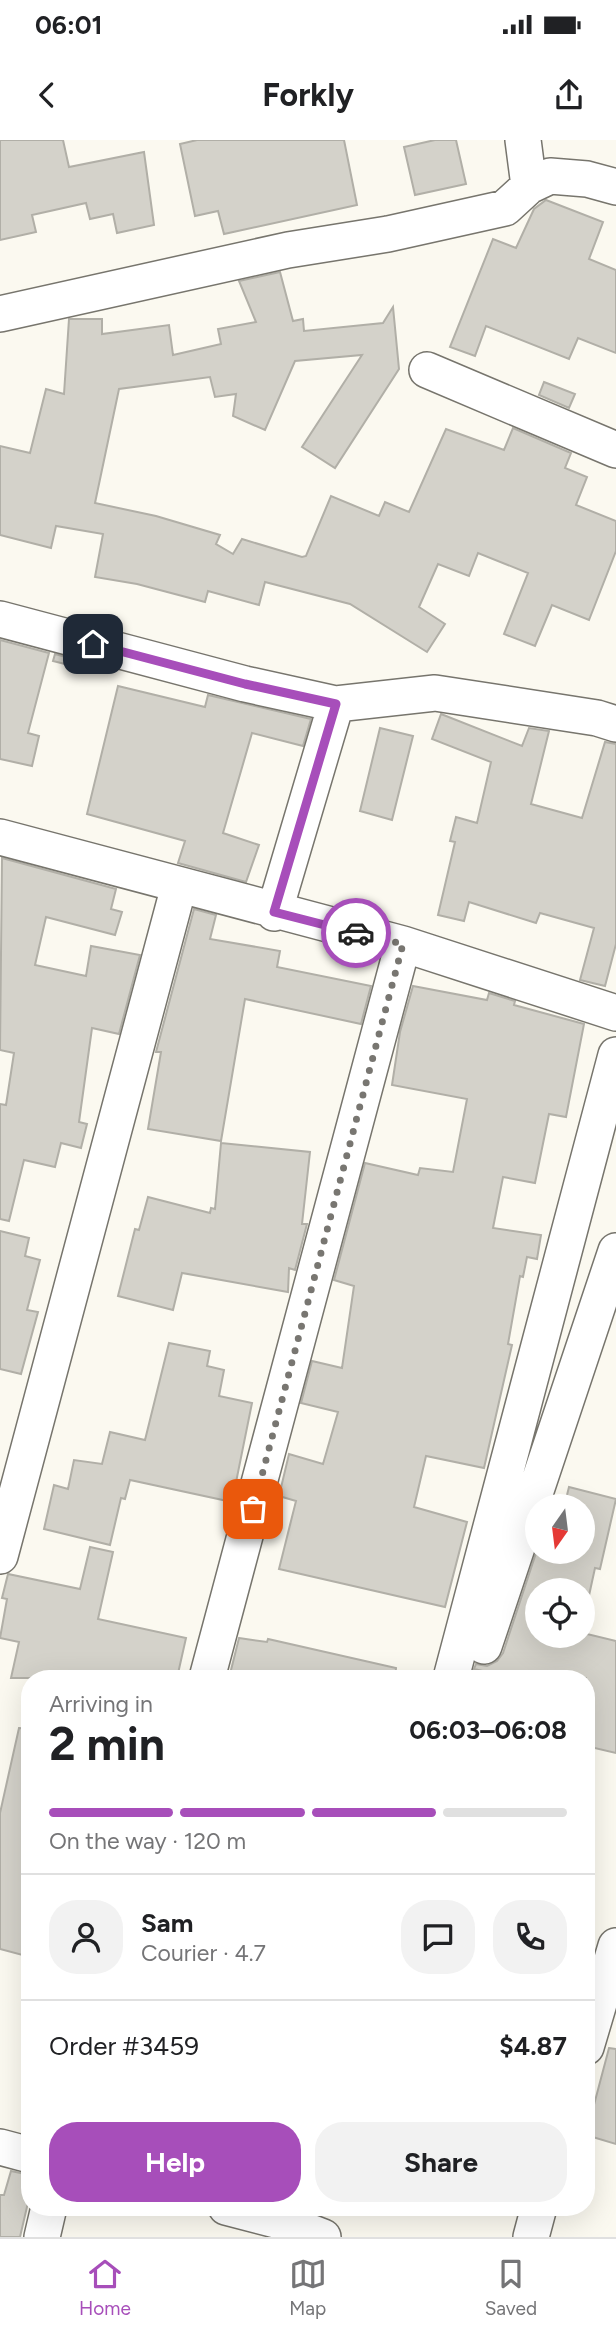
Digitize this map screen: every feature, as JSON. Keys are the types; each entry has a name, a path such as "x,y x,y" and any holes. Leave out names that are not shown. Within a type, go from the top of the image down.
{"street":[{"path":"523,140 529,186"},
{"path":"0,314 288,250 388,234 505,208 529,186 550,176 587,179 616,187"},
{"path":"427,370 616,450"},
{"path":"0,619 245,684 336,704 435,693 597,718 616,724"},
{"path":"274,912 336,704"},
{"path":"0,837 274,912 403,944 616,1013"},
{"path":"0,1556 179,886"},
{"path":"209,1670 403,944"},
{"path":"453,1670 616,1055"},
{"path":"476,1670 616,1251"},
{"path":"595,2017 616,1946"},
{"path":"0,2147 21,2153"},
{"path":"42,2237 46,2216"},
{"path":"264,2216 289,2222 323,2237"},
{"path":"531,2237 537,2216"}],"building":[{"path":"0,140 63,140 69,167 144,152 154,225 117,233 113,214 90,219 86,203 32,215 36,232 0,240"},
{"path":"197,140 344,140 357,205 224,234 218,211 195,216 180,144"},
{"path":"435,140 456,140 466,184 415,195 404,147"},
{"path":"546,200 603,222 589,259 616,270 616,353 578,338 569,359 486,326 475,356 450,347 493,239 516,248 534,209"},
{"path":"280,272 293,321 303,319 304,331 383,323 393,307 399,369 335,468 302,447 362,355 295,361 265,430 233,416 236,394 215,397 210,377 119,389 95,503 156,516 220,535 216,544 233,554 242,539 302,557 306,556 331,496 379,516 385,502 409,512 446,429 504,450 513,428 571,453 565,468 587,477 576,505 616,521 616,551 589,620 552,605 535,646 504,634 528,573 478,553 469,576 438,564 419,607 445,624 427,652 350,604 265,582 259,605 208,591 205,602 137,584 95,577 103,534 56,526 51,548 0,535 0,446 30,453 46,389 64,394 69,319 102,319 102,334 169,325 173,355 221,344 218,329 256,322 239,281"},
{"path":"544,382 575,394 569,408 539,395"},
{"path":"0,640 49,653 28,733 39,736 32,766 0,759"},
{"path":"55,654 99,666 97,672 53,661"},
{"path":"118,686 205,707 208,695 311,719 303,746 252,733 223,833 259,845 246,882 178,863 185,841 87,814"},
{"path":"441,714 522,746 529,728 549,731 531,804 582,818 605,742 616,744 616,944 605,986 580,980 594,928 540,913 536,923 469,902 464,921 438,915 455,842 450,841 456,817 477,823 491,762 432,739"},
{"path":"380,728 413,736 392,820 360,811"},
{"path":"2,858 116,889 111,909 122,912 115,935 46,917 35,965 86,976 91,946 140,955 119,1034 92,1028 79,1122 87,1124 81,1148 61,1143 55,1167 24,1160 9,1221 0,1219 0,1104 6,1105 14,1053 0,1050"},
{"path":"194,909 216,915 210,939 280,951 277,967 371,986 361,1024 245,999 221,1141 148,1129 161,1052 156,1052"},
{"path":"413,986 487,1000 489,993 515,1001 514,1005 584,1024 566,1117 549,1114 535,1183 503,1177 493,1228 541,1235 537,1259 527,1257 523,1277 520,1276 508,1344 512,1345 484,1468 426,1456 414,1507 467,1522 445,1607 279,1569 296,1501 279,1496 289,1454 323,1464 338,1412 301,1403 312,1361 342,1368 354,1286 334,1280 365,1163 418,1175 420,1168 453,1172 467,1099 392,1085 400,1032"},
{"path":"221,1143 310,1152 302,1224 307,1224 295,1270 289,1268 288,1292 182,1273 173,1310 118,1296 135,1229 139,1230 148,1197 210,1213 211,1208 215,1209"},
{"path":"0,1231 29,1238 25,1256 40,1260 27,1310 38,1312 21,1374 0,1369"},
{"path":"169,1343 210,1351 207,1366 224,1370 219,1396 252,1403 232,1502 130,1480 125,1499 121,1498 110,1545 44,1529 54,1485 68,1489 74,1460 102,1464 110,1432 145,1440"},
{"path":"569,1487 616,1499 600,1569 595,1568 593,1578 528,1578 532,1564 595,1564 595,1494 567,1494"},
{"path":"90,1547 113,1552 98,1619 186,1638 179,1670 21,1670 21,1678 11,1678 19,1642 0,1638 7,1599 2,1598 8,1574 80,1589"},
{"path":"525,1586 525,1648 595,1648 595,1636 616,1641 616,1753 595,1748 595,1670 474,1669 476,1664 487,1666 497,1661 503,1653"},
{"path":"239,1638 267,1642 268,1639 396,1668 396,1670 231,1670"},
{"path":"21,1728 21,1955 0,1949 0,1813"},
{"path":"609,2048 616,2049 616,2144 595,2138 595,2101"},
{"path":"11,2171 21,2173 21,2216 25,2216 20,2237 0,2237 0,2195 4,2195"}],"way so far":[{"path":"253,1509 403,944 356,933"}],"route":[{"path":"93,644 245,684 336,704 274,912 356,933"}]}
